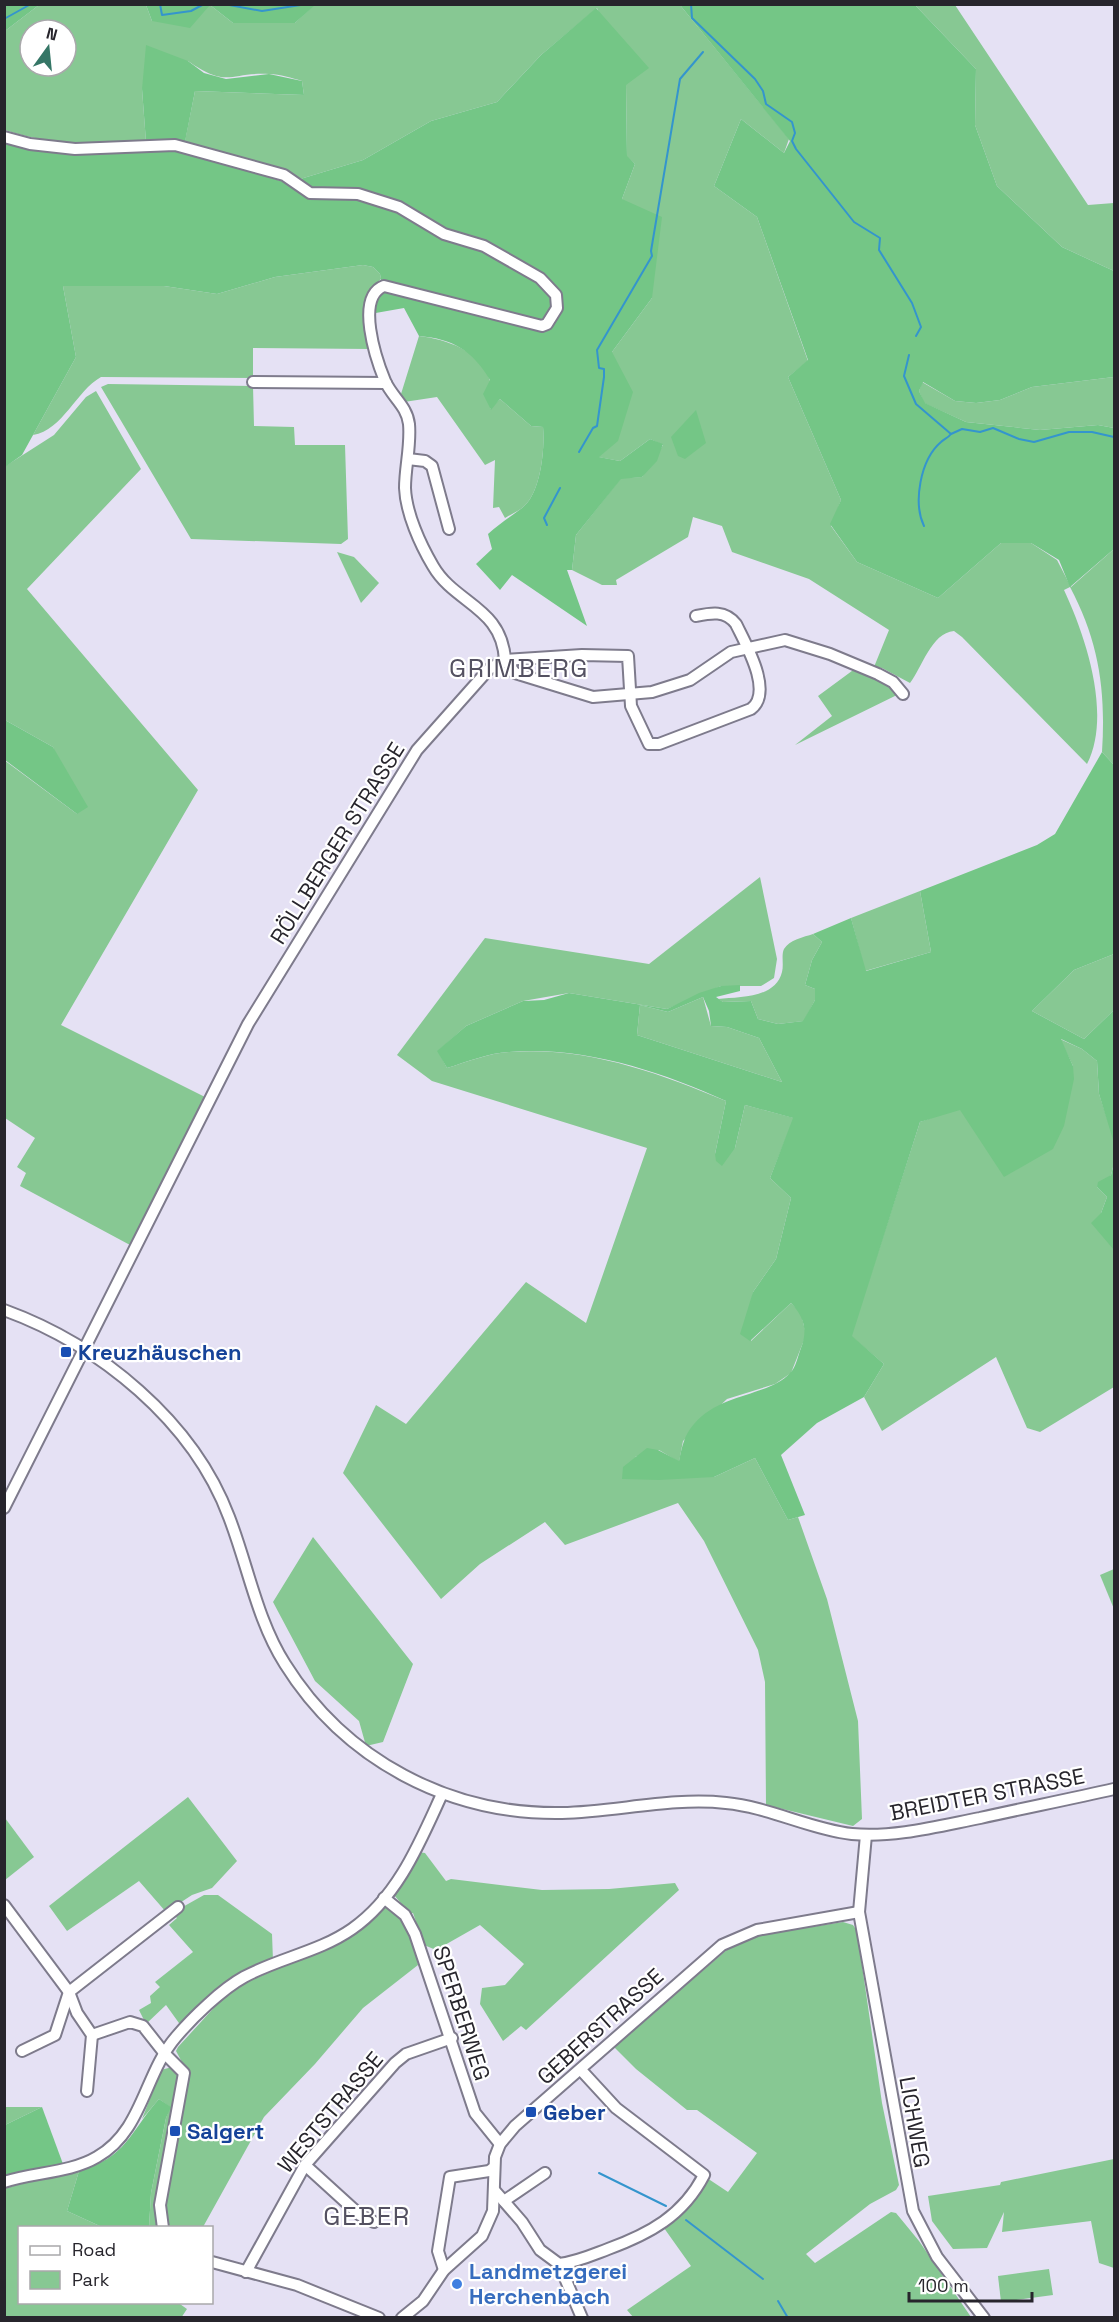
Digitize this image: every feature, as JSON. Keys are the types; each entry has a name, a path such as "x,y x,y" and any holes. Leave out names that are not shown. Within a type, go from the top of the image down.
{"street":[{"path":"4,137 30,144 75,149 175,145 284,175 310,193 358,194 399,207 444,234 484,246 546,282 556,295 557,308 547,324 542,326 402,288 381,287 373,293 368,303 373,338 386,383 402,403 407,418 408,459 405,490 423,545 434,568 486,615 497,629 504,644 505,660 515,673 573,693 593,697 652,692 690,680 731,652 782,639 807,646 878,674 893,682 903,693"},
{"path":"253,382 386,383"},
{"path":"408,459 424,461 432,466 449,529"},
{"path":"505,660 582,655 627,656 631,706 649,744 659,744 751,709 758,700 759,673 731,618 716,612 696,616"},
{"name":"RÖLLBERGER STRASSE","path":"4,1508 85,1352 248,1024 355,847 417,750 489,669 505,660"},
{"path":"4,1310 85,1352"},
{"name":"BREIDTER STRASSE","path":"85,1352 147,1397 190,1444 213,1478 274,1646 299,1684 324,1715 378,1761 410,1780 442,1794 482,1806 520,1812 562,1813 694,1802 726,1803 824,1828 866,1834 909,1832 1114,1789"},
{"path":"4,2182 80,2164 96,2158 110,2148 135,2116 165,2054 187,2025 244,1977 324,1946 353,1928 384,1898 406,1869 442,1794"},
{"path":"859,1912 866,1834"},
{"name":"SPERBERWEG","path":"384,1898 405,1915 415,1934 452,2038 475,2113 500,2144"},
{"path":"4,1905 69,1992 77,2013 92,2035 87,2091"},
{"path":"22,2051 55,2035 69,1992 178,1907"},
{"name":"GEBERSTRASSE","path":"402,2318 423,2301 444,2270 482,2236 493,2211 495,2191 493,2168 500,2144 515,2126 581,2070 701,1961 728,1942 757,1930 859,1912"},
{"name":"LICHWEG","path":"859,1912 913,2211 937,2257 984,2318"},
{"path":"92,2035 118,2025 136,2023 143,2026 185,2078 160,2205 163,2226"},
{"name":"WESTSTRASSE","path":"246,2272 305,2165 395,2063 406,2054 452,2038"},
{"path":"559,2264 613,2247 662,2225 686,2202 704,2175 616,2108 581,2070"},
{"path":"305,2165 360,2215 374,2222"},
{"path":"444,2270 438,2251 450,2177 489,2171 493,2168"},
{"path":"504,2201 544,2173"},
{"path":"495,2191 540,2250 559,2264 582,2318"},
{"path":"213,2262 297,2285 379,2318"}],"green space":[{"path":"5,4 39,4 22,18 18,18 18,21 5,31"},
{"path":"146,4 315,5 295,23 233,23 210,5 190,28 152,21"},
{"path":"315,4 680,5 789,139 784,153 741,119 714,186 757,217 808,361 788,377 841,500 831,526 857,562 938,598 1001,543 1031,543 1057,560 1071,587 1114,549 1114,765 1102,752 1103,708 1094,647 1080,607 1070,587 1064,590 1088,653 1097,700 1094,744 1087,764 954,631 946,633 933,644 910,683 882,668 874,667 889,630 809,579 732,552 722,526 693,517 688,537 616,580 617,585 602,585 572,570 576,535 621,478 642,477 663,445 650,439 620,461 598,457 612,352 652,298 622,199 635,164 627,157 626,85 597,8 541,55 497,102 431,121 363,160 287,183 183,151 195,91 304,95 302,81 282,75 256,74 221,77 201,70 188,61 142,89 146,142 57,141 5,130 5,31 18,21 18,78 78,78 78,18 22,18 39,5 146,5 152,21 210,5 233,23 295,23"},
{"path":"680,5 915,5 976,69 975,125 997,186 1062,247 1114,271 1114,377 1032,387 1000,400 976,403 955,401 923,382 919,391 925,403 966,422 1040,430 1098,425 1114,428 1114,549 1070,587 1059,560 1031,543 1001,543 938,598 857,562 830,524 841,500 788,377 808,360 757,217 714,186 741,119 784,153 790,141"},
{"path":"915,5 955,5 1088,205 1114,203 1114,271 1062,247 997,186 975,125 976,69"},
{"path":"596,8 649,68 626,85 627,156 635,164 622,199 662,217 652,298 612,352 633,392 618,441 599,457 620,461 650,439 663,444 657,461 642,477 621,479 576,535 572,570 567,570 587,626 512,575 500,590 476,564 492,549 488,534 522,508 534,492 542,458 543,427 531,426 500,399 491,410 483,394 490,380 476,361 452,343 419,336 404,308 370,314 382,285 380,274 373,267 363,265 275,277 217,294 164,286 63,286 76,357 22,455 5,467 5,142 74,154 183,151 287,183 363,160 431,121 497,102 541,55"},
{"path":"146,45 188,61 204,73 226,79 269,74 302,81 304,95 195,91 185,142 146,142 142,89"},
{"path":"363,265 373,267 380,274 381,279 366,303 365,321 371,349 253,348 253,378 101,377 84,391 53,426 33,435 76,357 63,286 164,286 217,294 275,277"},
{"path":"419,336 462,348 480,362 490,381 490,409 500,399 531,426 543,427 542,458 534,492 522,508 505,518 499,507 493,508 495,460 485,465 437,397 404,402 401,394"},
{"path":"1114,377 1114,428 1098,425 1040,430 966,422 924,403 919,391 922,382 955,401 976,403 1000,400 1032,387"},
{"path":"108,384 253,386 254,426 294,427 295,445 345,445 348,539 341,544 191,539 101,387"},
{"path":"96,391 141,469 27,589 198,790 61,1025 205,1097 130,1245 20,1186 26,1173 17,1167 35,1138 5,1118 4,760 77,814 53,747 5,720 4,467 54,435 86,397"},
{"path":"696,410 706,443 685,459 678,456 671,437"},
{"path":"337,552 354,557 379,583 361,603"},
{"path":"856,668 879,678 899,694 795,745 832,716 818,696"},
{"path":"5,720 53,747 88,807 77,814 5,760"},
{"path":"1102,752 1114,765 1114,954 1074,970 1032,1011 1084,1039 1114,1010 1114,1143 1099,1094 1097,1061 1082,1049 1061,1039 1073,1066 1074,1079 1064,1126 1053,1149 1004,1177 960,1110 920,1122 852,1336 884,1364 864,1397 817,1423 781,1455 805,1515 788,1520 755,1458 714,1477 659,1480 622,1479 623,1467 647,1448 658,1450 679,1461 688,1432 705,1414 717,1406 781,1381 794,1368 803,1341 804,1324 791,1303 750,1341 740,1334 753,1292 776,1259 791,1198 770,1178 793,1118 745,1105 735,1148 722,1166 716,1161 715,1154 726,1101 701,1090 648,1071 593,1057 537,1051 509,1052 485,1056 447,1068 437,1051 466,1026 523,1001 544,1000 569,993 667,1009 699,993 721,986 740,985 740,991 716,997 723,1002 751,1001 758,1019 778,1024 803,1021 815,1000 815,989 805,985 812,960 822,942 813,934 851,918 866,971 931,952 920,891 1037,845 1055,834","holes":["703,997 709,1011 711,1026 727,1027 759,1038 782,1082 637,1035 640,1005 668,1012"]},
{"path":"760,877 777,959 774,978 761,986 721,986 667,1009 569,993 523,1001 466,1026 438,1051 447,1068 494,1054 537,1051 593,1057 674,1080 726,1101 715,1154 735,1148 745,1105 794,1118 770,1178 791,1198 776,1259 753,1292 751,1341 791,1303 801,1313 806,1335 791,1373 775,1384 727,1399 683,1441 679,1462 659,1450 635,1457 714,1477 755,1458 788,1520 798,1517 827,1599 858,1721 862,1819 853,1826 766,1805 765,1682 758,1650 704,1541 678,1503 565,1545 545,1522 480,1564 441,1599 343,1473 376,1405 406,1424 526,1282 586,1323 647,1148 432,1081 397,1055 485,938 649,964"},
{"path":"920,891 931,952 865,971 851,918"},
{"path":"813,934 822,942 812,960 805,985 815,989 815,1000 804,1021 778,1024 758,1019 751,1001 723,1002 718,999 756,994 773,987 782,972 783,951 786,946 797,939"},
{"path":"1114,954 1114,1010 1084,1039 1032,1011 1074,970"},
{"path":"703,997 711,1026 727,1027 759,1038 782,1082 637,1035 640,1005 668,1012"},
{"path":"1060,1039 1082,1049 1097,1061 1099,1094 1114,1139 1114,1163 1111,1175 1097,1187 1107,1197 1101,1213 1114,1250 1114,1387 1040,1432 1027,1428 996,1357 882,1431 864,1397 884,1364 851,1336 920,1122 1073,1066"},
{"path":"1114,1163 1114,1250 1091,1223 1101,1213 1107,1197 1097,1187 1098,1182 1111,1175"},
{"path":"313,1537 413,1664 383,1742 366,1746 359,1721 315,1681 273,1602"},
{"path":"1114,1569 1114,1609 1100,1575"},
{"path":"188,1797 237,1861 212,1888 192,1895 166,1912 139,1881 67,1931 49,1906"},
{"path":"5,1818 34,1857 5,1880"},
{"path":"418,1852 425,1853 446,1881 451,1879 542,1890 609,1889 675,1883 679,1890 526,2030 521,2026 503,2041 480,2004 482,1988 505,1985 524,1964 480,1925 436,1950 424,1945 413,1913 410,1914 394,1895"},
{"path":"204,1895 218,1895 272,1934 273,1961 235,1979 184,2030 166,2005 146,2024 139,2010 151,2003 150,1996 160,1987 155,1982 193,1952 169,1925 177,1918 172,1913"},
{"path":"388,1905 406,1924 415,1948 418,1965 363,2008 315,2064 264,2117 204,2226 149,2226 151,2193 170,2107 159,2099 142,2119 161,2070 172,2067 179,2077 188,2082 189,2075 176,2051 222,1999 247,1982 335,1944 382,1907"},
{"path":"843,1922 853,1925 857,1931 882,2103 899,2185 896,2190 870,2204 806,2254 815,2263 891,2212 896,2213 919,2241 971,2317 633,2317 627,2310 691,2266 664,2228 669,2220 704,2176 728,2192 757,2153 697,2110 687,2110 636,2069 614,2047 729,1948 761,1935"},
{"path":"159,2099 171,2107 166,2118 151,2193 149,2226 100,2226 67,2211 79,2171 108,2159 126,2142"},
{"path":"5,2107 42,2107 5,2125"},
{"path":"42,2107 63,2164 5,2175 5,2125"},
{"path":"1114,2159 1114,2268 1099,2263 1091,2221 1002,2232 1004,2212 987,2248 953,2249 932,2221 928,2196 1000,2185 1001,2182"},
{"path":"79,2171 67,2211 100,2226 18,2226 18,2304 180,2304 187,2309 181,2318 5,2317 4,2189 32,2180"},
{"path":"1049,2269 1053,2295 1001,2302 998,2276"}],"waterway":[{"path":"4,19 31,4"},
{"path":"160,4 162,15 191,11 204,4"},
{"path":"224,4 262,11 307,4"},
{"path":"691,4 692,18 755,79 763,91 766,104 792,122 795,133 792,141 796,149 854,222 880,238 879,250 912,303 921,327 916,336"},
{"path":"579,452 593,428 597,426 604,377 604,369 599,368 597,350 652,256 680,79 703,52"},
{"path":"909,355 904,376 916,404 951,434 962,429 980,432 993,428 1019,439 1034,442 1069,432 1092,432 1114,437"},
{"path":"924,526 919,506 923,470 934,450 951,434"},
{"path":"547,525 544,518 560,488"},
{"path":"599,2173 666,2206"},
{"path":"686,2220 763,2279"},
{"path":"778,2301 788,2318"}],"place":[{"name":"Kreuzhäuschen","path":"66,1352"},
{"name":"Geber","path":"531,2112"},
{"name":"Salgert","path":"175,2131"},
{"name":"Landmetzgerei Herchenbach","path":"457,2284"}],"district":[{"name":"GRIMBERG","path":"519,668"},
{"name":"GEBER","path":"367,2216"}]}
